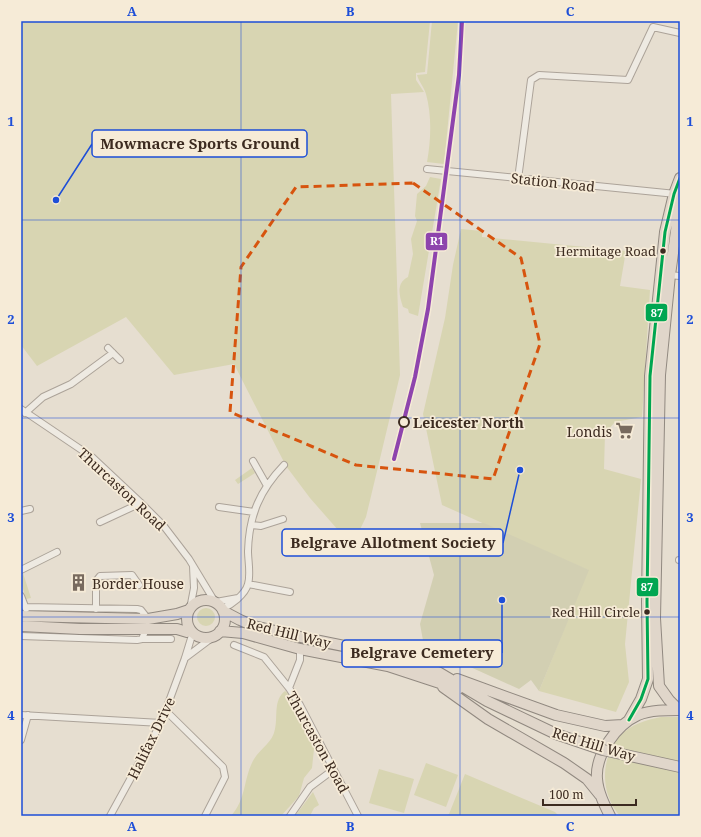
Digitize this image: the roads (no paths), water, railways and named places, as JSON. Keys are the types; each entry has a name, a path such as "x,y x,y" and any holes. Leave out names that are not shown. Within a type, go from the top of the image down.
{"highway":[{"path":"678,188 660,375 656,645 659,686 669,700 680,710"},
{"path":"600,795 597,779 598,764 608,743 626,723 641,699 648,679 650,376 670,275"},
{"path":"204,600 219,606 224,622 220,631 211,637 202,637 192,631 187,620 189,609 193,604 204,600"},
{"name":"Red Hill Way","path":"219,606 240,620 254,626 354,648 436,677 556,734 603,750 680,767"},
{"path":"147,624 189,609"},
{"path":"25,618 80,629 147,624 187,632 192,631"},
{"name":"Red Hill Way","path":"220,631 243,633 300,649 436,677"},
{"path":"436,677 556,715 604,726 626,723 653,711 680,710"},
{"path":"436,677 488,719 564,763 587,779 600,795 610,816"}],"street":[{"path":"518,179 531,80 539,75 628,80 653,27 680,33"},
{"name":"Station Road","path":"427,169 518,179 678,188"},
{"path":"108,348 120,360"},
{"path":"23,411 42,397 71,384 113,353"},
{"name":"Thurcaston Road","path":"23,411 75,444 92,457 141,503 163,525 198,571 219,606"},
{"path":"253,461 266,484"},
{"path":"219,606 238,598 248,584 248,549 254,512 266,484 284,465"},
{"path":"100,522 141,503"},
{"path":"219,507 254,512"},
{"path":"21,511 30,509"},
{"path":"252,525 261,526 283,519"},
{"path":"21,570 57,552"},
{"path":"189,609 194,588 194,566"},
{"path":"96,609 96,581 100,576 132,575 139,585"},
{"path":"248,584 290,592"},
{"path":"21,596 25,618 96,609 141,610 147,624 142,639"},
{"name":"Halifax Drive","path":"110,816 161,723 185,658 192,631"},
{"path":"21,636 171,640"},
{"path":"185,658 211,637"},
{"name":"Thurcaston Road","path":"234,645 264,657 289,688 300,705 358,816"},
{"path":"289,688 300,660 300,649"},
{"path":"166,710 223,767 225,777 205,816"},
{"path":"21,715 161,723"},
{"path":"21,740 28,715"},
{"path":"290,816 310,787 334,770"}],"place":[{"name":"Mowmacre Sports Ground","path":"56,200"},
{"name":"Hermitage Road","path":"663,251"},
{"name":"Leicester North","path":"404,422"},
{"name":"Londis","path":"625,431"},
{"name":"Belgrave Allotment Society","path":"520,470"},
{"name":"Border House","path":"79,583"},
{"name":"Belgrave Cemetery","path":"502,600"},
{"name":"Red Hill Circle","path":"647,612"}]}
